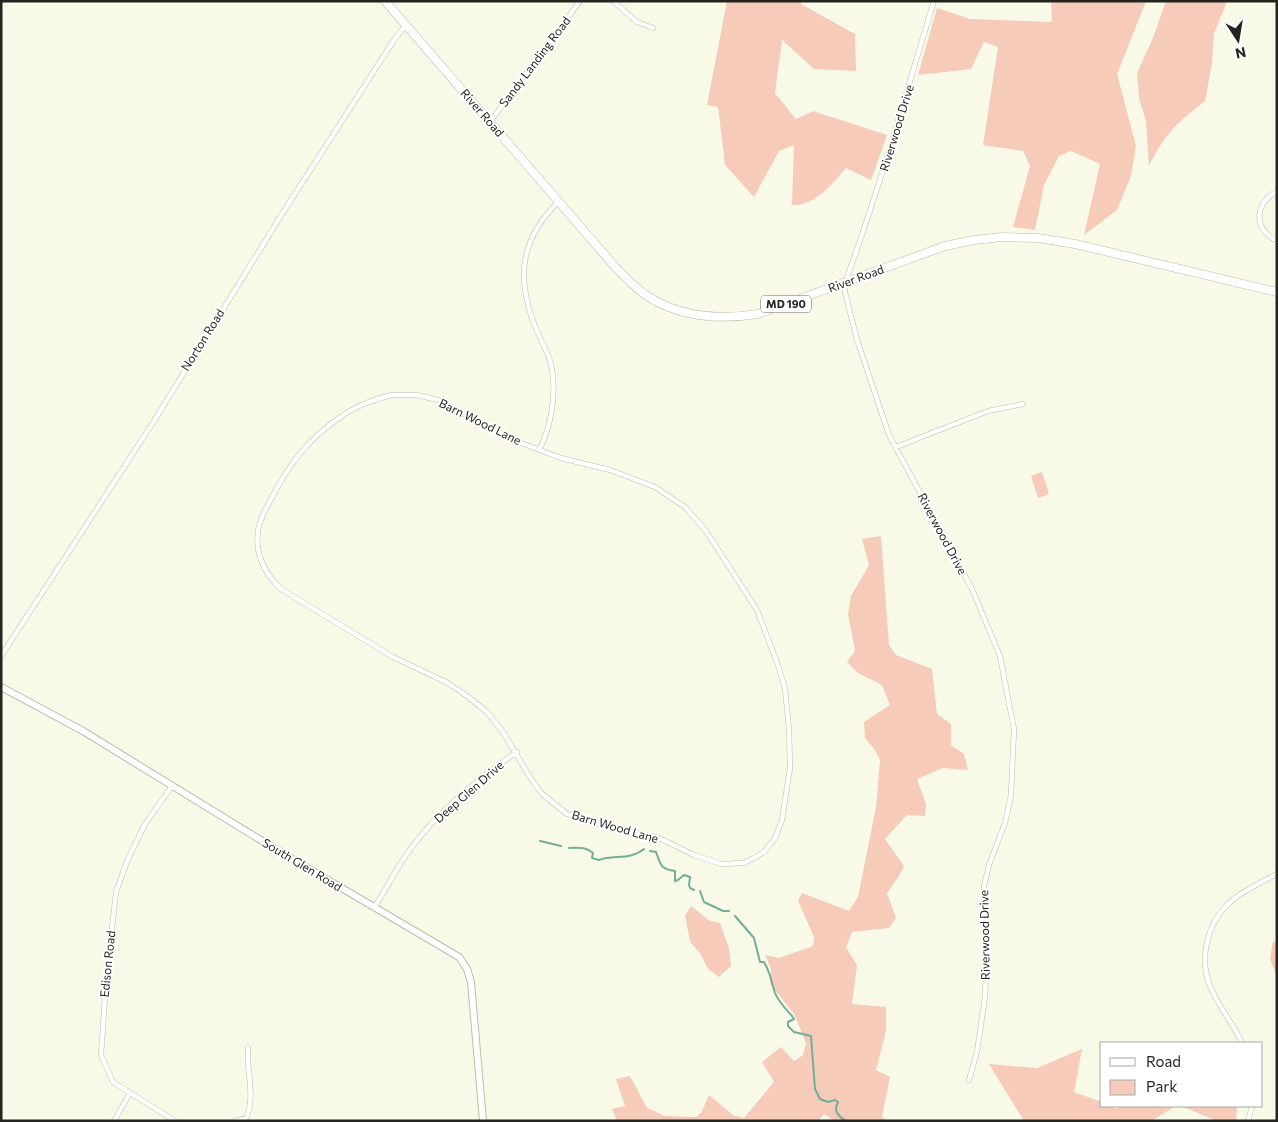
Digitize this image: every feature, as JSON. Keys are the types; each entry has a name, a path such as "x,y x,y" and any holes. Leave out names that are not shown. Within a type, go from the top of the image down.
{"main road":[{"name":"River Road","path":"385,1 617,269 642,292 659,303 692,314 713,317 736,317 758,314 945,246 974,240 1020,238 1038,238 1075,244 1277,292"},
{"name":"South Glen Road","path":"1,687 80,729 374,909 451,952 462,961 471,982 483,1121"}],"street":[{"name":"Sandy Landing Road","path":"490,122 580,1"},
{"path":"613,1 637,22 653,28"},
{"name":"Riverwood Drive","path":"934,1 880,184 845,283 844,292 857,340 889,435 971,587 988,628 1002,666 1015,732 1011,795 1005,823 989,865 984,886 985,997 977,1052 969,1080"},
{"name":"Norton Road","path":"1,656 154,421 279,219 394,40 406,25"},
{"path":"1277,191 1270,195 1262,205 1258,216 1261,227 1267,236 1277,241"},
{"path":"539,450 547,434 552,408 553,387 551,364 533,322 527,300 524,274 525,255 535,229 547,212 558,202"},
{"name":"Barn Wood Lane","path":"391,395 417,395 438,400 480,423 539,450 588,466 610,470 655,487 685,507 706,532 757,610 778,665 785,690 790,768 782,820 775,838 764,852 754,858 744,863 733,864 709,861 659,838 587,821 567,814 541,792 528,774 504,732 467,696 446,682 393,657 281,589 272,580 261,560 258,549 258,530 264,511 291,463 305,447 343,415 369,401 391,395"},
{"path":"896,448 988,411 1023,404"},
{"name":"Deep Glen Drive","path":"374,909 402,861 429,826 493,768 517,752"},
{"name":"Edison Road","path":"172,786 145,824 128,859 116,892 106,983 101,1055 113,1082 175,1121"},
{"path":"1241,1042 1209,984 1204,965 1206,945 1211,929 1226,906 1244,892 1277,874"},
{"path":"236,1121 246,1118 251,1106 252,1098 247,1062 248,1047"},
{"path":"114,1121 130,1093"},
{"path":"1248,1121 1252,1107"}],"green space":[{"path":"727,1 802,1 801,4 855,34 856,71 814,69 782,40 775,93 796,119 813,111 887,135 871,180 846,168 829,187 815,198 800,205 792,205 794,145 779,151 754,197 725,165 718,107 707,105"},
{"path":"1051,1 1146,1 1117,74 1136,146 1131,176 1117,210 1084,235 1100,164 1071,151 1059,156 1044,185 1035,230 1013,227 1030,166 1023,151 983,145 998,47 984,42 971,69 918,75 937,8 970,19 1052,22"},
{"path":"1166,1 1227,1 1214,34 1212,63 1205,101 1172,129 1149,166 1146,121 1139,98 1137,73 1153,38"},
{"path":"1042,472 1049,494 1038,498 1031,476"},
{"path":"881,536 889,645 896,655 932,669 937,714 951,724 951,745 964,754 968,770 943,768 917,779 926,804 925,816 907,815 885,839 904,866 887,893 896,918 889,928 852,932 846,947 857,965 852,1004 886,1007 886,1031 876,1070 890,1077 882,1117 887,1121 835,1121 824,1114 818,1121 617,1121 612,1109 625,1106 616,1079 630,1076 647,1108 665,1116 696,1117 701,1113 709,1095 733,1115 744,1118 774,1082 762,1062 781,1047 794,1061 803,1055 806,1043 794,1014 770,984 771,969 765,955 779,958 813,946 814,937 798,901 802,893 849,911 858,897 876,807 880,760 875,750 865,738 864,722 890,705 882,685 858,673 847,662 855,651 848,614 851,596 869,565 862,539"},
{"path":"691,906 710,921 720,923 729,948 731,966 719,977 708,969 700,953 690,942 685,915"},
{"path":"1273,941 1277,945 1277,977 1270,959"},
{"path":"1082,1049 1074,1092 1100,1101 1100,1107 1118,1109 1118,1107 1174,1107 1151,1121 1024,1121 989,1064 1037,1068"},
{"path":"1183,1107 1237,1107 1236,1121 1217,1121"}],"waterway":[{"path":"540,841 561,846"},
{"path":"569,848 587,849 593,853 592,858 599,860 633,855 644,849"},
{"path":"650,851 656,852 664,868 675,871 675,881 684,875 690,877 689,885 694,890"},
{"path":"700,891 704,902 723,911 729,911"},
{"path":"735,916 754,938 760,962 764,962 770,974 776,996 794,1019 788,1022 788,1026 794,1032 811,1036 815,1089 820,1099 828,1102 835,1100 838,1102 836,1110 838,1115 845,1121"}]}
